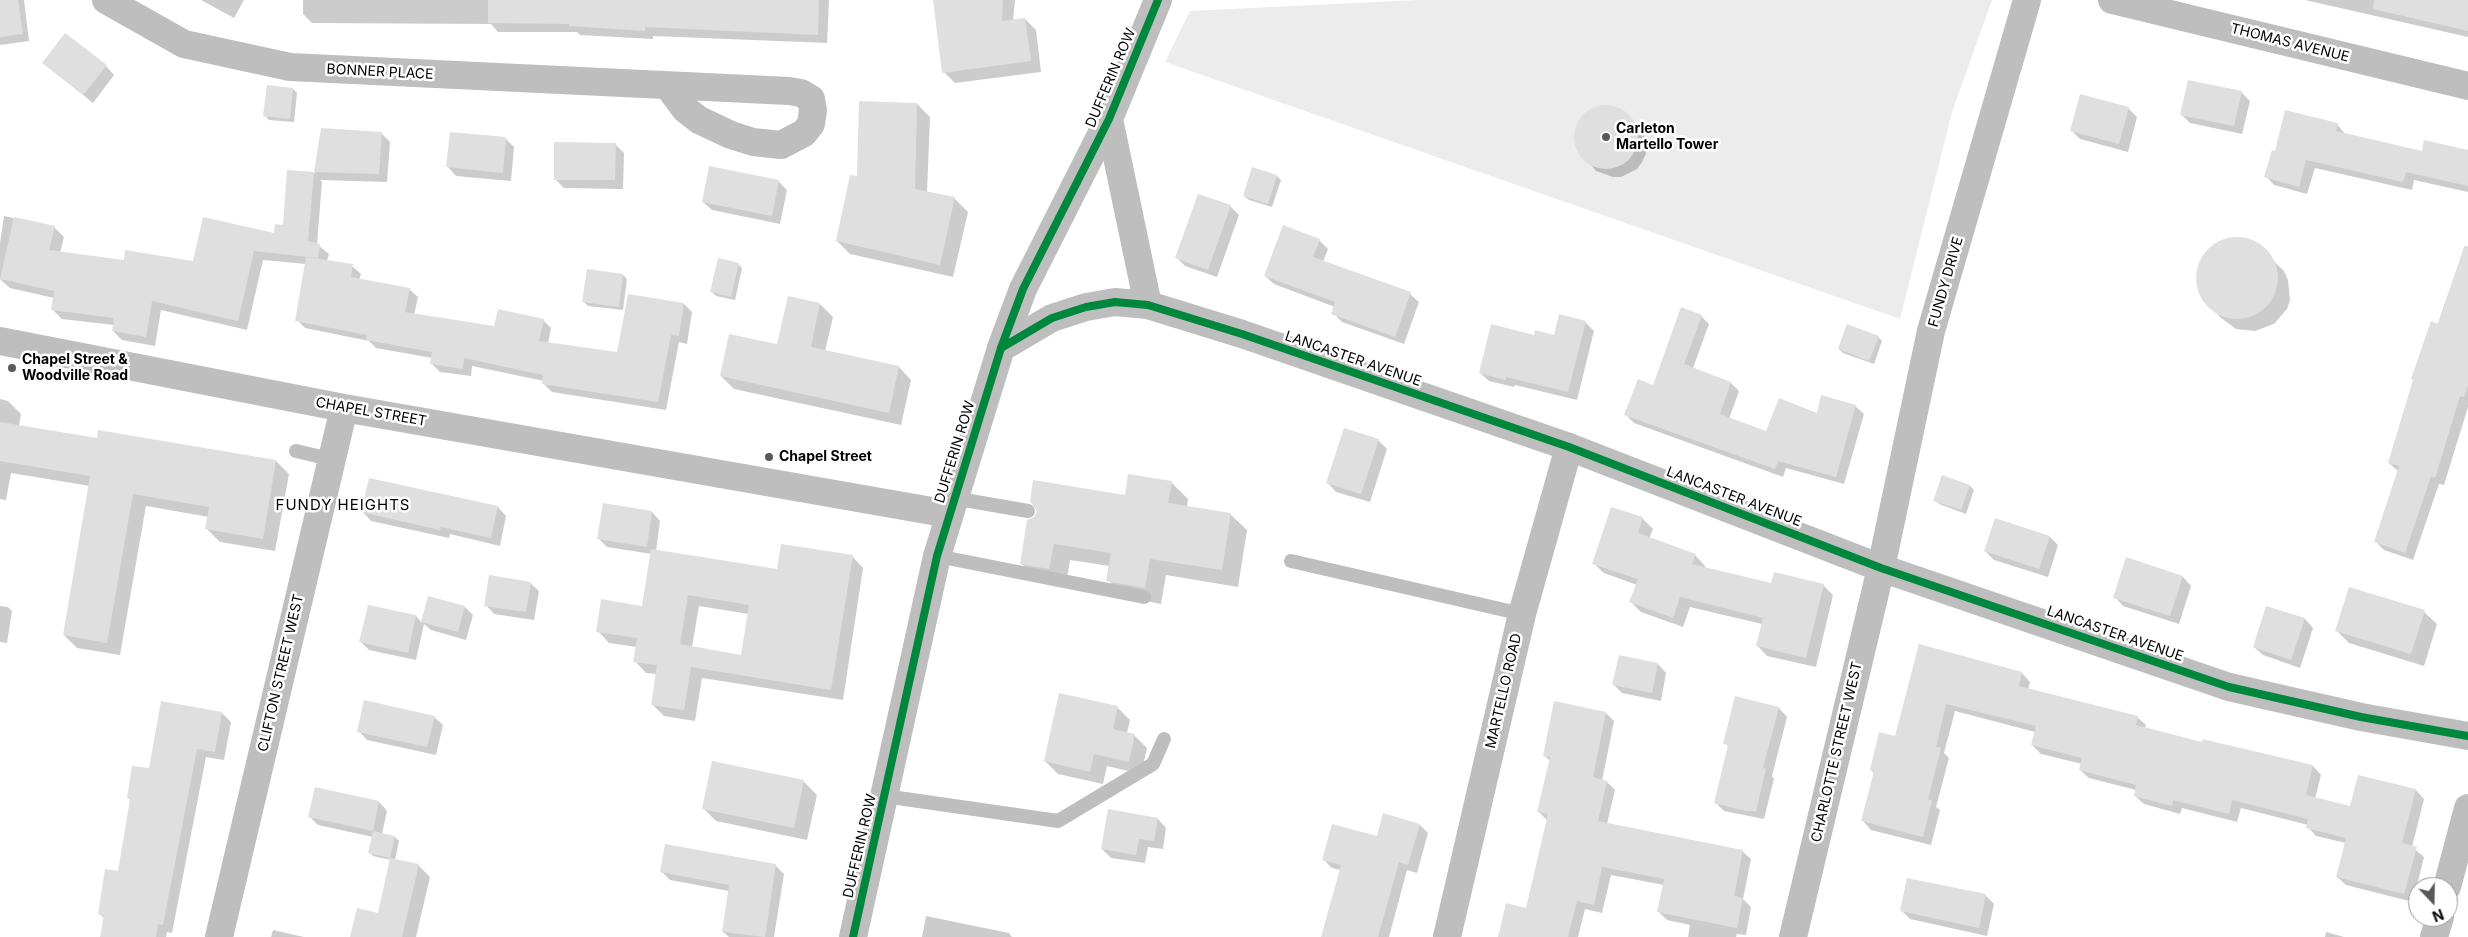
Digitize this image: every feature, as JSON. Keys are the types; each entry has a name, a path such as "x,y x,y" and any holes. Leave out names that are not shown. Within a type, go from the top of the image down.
{"street":[{"name":"BONNER PLACE","path":"106,0 184,44 290,67 668,86"},
{"name":"DUFFERIN ROW","path":"853,937 937,556 1000,348 1024,289 1109,119 1158,0"},
{"name":"FUNDY DRIVE","path":"1881,568 1931,330 2027,0"},
{"name":"THOMAS AVENUE","path":"2112,0 2468,86"},
{"path":"1109,119 1148,305"},
{"name":"LANCASTER AVENUE","path":"1000,348 1052,318 1086,307 1115,302 1148,305 1242,334 1569,447 1881,568 2229,687 2361,717 2468,736"},
{"name":"CHAPEL STREET","path":"0,340 344,408 951,506"},
{"name":"CLIFTON STREET WEST","path":"219,937 330,459 344,408"},
{"name":"MARTELLO ROAD","path":"1447,937 1522,614 1569,447"},
{"name":"CHARLOTTE STREET WEST","path":"1793,937 1881,568"},
{"path":"2450,877 2468,808"}],"lane":[{"path":"296,450 330,459"},
{"path":"951,506 1028,512"},
{"path":"937,556 1144,597"},
{"path":"1291,562 1522,614"},
{"path":"884,796 1058,821 1153,764 1164,739"}],"shaded area":[{"path":"1417,0 1992,0 1952,112 1900,319 1165,62 1190,11"}],"building":[{"path":"0,0 18,0 23,34 0,37"},
{"path":"488,0 819,0 818,35 645,27 645,31 569,26 569,24 488,23"},
{"path":"933,0 1003,0 1002,21 1025,18 1031,61 942,73"},
{"path":"2374,0 2468,0 2468,31 2373,9"},
{"path":"65,33 107,65 83,95 42,63"},
{"path":"2188,80 2242,91 2234,126 2180,115"},
{"path":"267,85 293,88 290,119 263,116"},
{"path":"2080,94 2129,107 2119,144 2070,131"},
{"path":"859,101 917,103 915,189 955,197 940,265 836,241 850,175 857,176"},
{"name":"Carleton Martello Tower","path":"1606,105 1624,110 1629,114 1633,119 1638,137 1633,155 1629,160 1624,164 1606,169 1588,164 1583,160 1579,155 1574,137 1579,119 1583,114 1588,110"},
{"path":"2285,110 2338,123 2336,131 2422,151 2424,140 2468,150 2468,186 2406,172 2403,182 2306,160 2299,187 2264,177 2272,150 2275,151"},
{"path":"321,128 382,132 379,174 314,172"},
{"path":"450,132 506,137 503,173 446,167"},
{"path":"554,142 616,143 615,180 554,180"},
{"path":"709,166 779,180 772,216 702,202"},
{"path":"1252,167 1277,175 1268,204 1243,196"},
{"path":"287,170 314,172 308,241 320,244 318,258 254,251 238,321 152,301 146,337 112,331 114,318 51,310 54,291 0,279 14,217 55,226 49,250 124,260 125,250 193,261 203,217 274,233 275,224 283,225"},
{"path":"1198,194 1231,205 1208,270 1175,258"},
{"path":"1283,225 1320,239 1313,257 1411,292 1395,337 1331,314 1335,302 1264,276"},
{"path":"2237,237 2253,240 2266,249 2275,262 2278,278 2275,294 2266,307 2253,316 2237,319 2221,316 2208,307 2199,294 2196,278 2199,262 2208,249 2221,240"},
{"path":"2464,247 2468,248 2468,385 2464,397 2460,396 2435,478 2431,476 2405,553 2374,542 2399,466 2388,463 2413,380 2411,379 2431,321 2438,324"},
{"path":"306,257 353,264 351,277 410,288 405,312 494,326 498,309 544,319 539,341 617,352 628,294 684,303 679,336 671,335 658,402 542,384 543,375 464,358 463,369 430,364 432,352 366,340 367,335 295,321"},
{"path":"718,258 739,263 731,297 710,292"},
{"path":"587,269 623,274 619,307 582,302"},
{"path":"788,296 820,303 811,347 899,366 889,413 720,376 729,334 777,344"},
{"path":"1681,307 1702,315 1684,364 1731,382 1720,414 1766,431 1779,398 1817,413 1821,395 1856,405 1836,477 1778,461 1775,469 1624,415 1638,379 1653,385"},
{"path":"1559,314 1586,321 1568,392 1506,377 1506,380 1479,373 1491,324 1534,335 1535,330 1554,335"},
{"path":"1847,324 1879,336 1869,361 1838,349"},
{"path":"0,422 97,438 98,430 276,460 263,539 205,529 209,507 133,494 107,643 63,635 90,476 0,461"},
{"path":"1344,428 1379,439 1361,494 1326,483"},
{"path":"1128,474 1172,481 1168,503 1231,513 1222,570 1150,559 1145,588 1106,581 1111,553 1054,544 1049,569 1020,564 1027,520 1034,517 1037,512 1034,505 1030,502 1033,480 1125,495"},
{"path":"1942,475 1970,485 1961,510 1933,501"},
{"path":"369,478 498,506 491,538 441,527 440,530 361,512"},
{"path":"603,503 652,511 647,547 597,539"},
{"path":"1611,507 1643,517 1638,533 1696,554 1692,564 1771,583 1774,572 1824,584 1806,658 1756,646 1763,618 1680,597 1673,618 1629,602 1638,579 1592,564"},
{"path":"1995,518 2050,536 2039,569 1984,551"},
{"path":"781,544 853,555 831,690 691,667 684,710 651,705 657,665 633,662 637,638 596,632 601,599 642,606 651,549 777,569","holes":["688,595 749,605 741,655 680,644"]},
{"path":"2126,557 2183,576 2170,616 2113,598"},
{"path":"489,575 531,582 526,612 484,606"},
{"path":"2349,587 2425,610 2411,654 2335,631"},
{"path":"428,596 465,606 458,632 421,622"},
{"path":"368,605 416,615 408,653 359,642"},
{"path":"2266,606 2305,618 2291,660 2253,647"},
{"path":"1919,644 2022,672 2019,686 2138,716 2136,725 2202,742 2202,739 2313,765 2306,795 2350,806 2358,775 2416,789 2402,843 2417,847 2404,894 2336,877 2346,838 2306,828 2308,819 2232,800 2229,814 2173,800 2172,806 2134,796 2136,785 2079,770 2082,758 2031,745 2036,726 1946,704 1936,747 1941,748 1928,799 1932,801 1923,837 1861,821 1874,771 1870,770 1879,732 1895,736"},
{"path":"1619,655 1658,663 1652,693 1612,685"},
{"path":"1059,693 1118,706 1113,729 1135,734 1129,762 1094,754 1090,772 1044,761"},
{"path":"1735,696 1779,707 1763,768 1766,769 1756,811 1746,811 1714,803 1728,745 1723,744"},
{"path":"364,700 435,716 427,747 357,732"},
{"path":"161,701 222,712 215,752 197,749 163,925 158,924 156,937 100,937 104,915 98,914 105,869 118,871 130,799 127,798 132,766 149,768"},
{"path":"1554,701 1606,712 1593,777 1607,781 1598,821 1743,850 1734,896 1743,898 1737,928 1657,912 1664,879 1602,867 1594,905 1577,901 1568,937 1498,937 1506,903 1526,908 1548,814 1537,812 1550,757 1543,756"},
{"path":"712,761 804,780 794,828 702,809"},
{"path":"315,787 379,801 373,831 308,817"},
{"path":"1108,809 1158,818 1154,841 1139,839 1136,855 1101,849"},
{"path":"1383,813 1420,824 1408,865 1399,862 1378,937 1321,937 1341,865 1322,860 1332,824 1377,836"},
{"path":"373,831 395,836 390,858 368,853"},
{"path":"665,844 776,864 765,937 722,932 729,885 660,872"},
{"path":"390,858 419,864 402,937 350,937 357,908 378,913"},
{"path":"1907,878 1986,894 1979,928 1900,911"}],"cycle path":[{"path":"853,937 937,556 1001,348 1023,289 1109,119 1158,0"},
{"path":"1001,348 1052,318 1086,307 1115,302 1148,305 1242,334 1569,447 1881,568 2229,687 2361,717 2468,736"}],"place":[{"name":"Carleton Martello Tower","path":"1606,137"},
{"name":"Chapel Street & Woodville Road","path":"12,368"},
{"name":"Chapel Street","path":"769,457"}],"district":[{"name":"FUNDY HEIGHTS","path":"343,505"}]}
